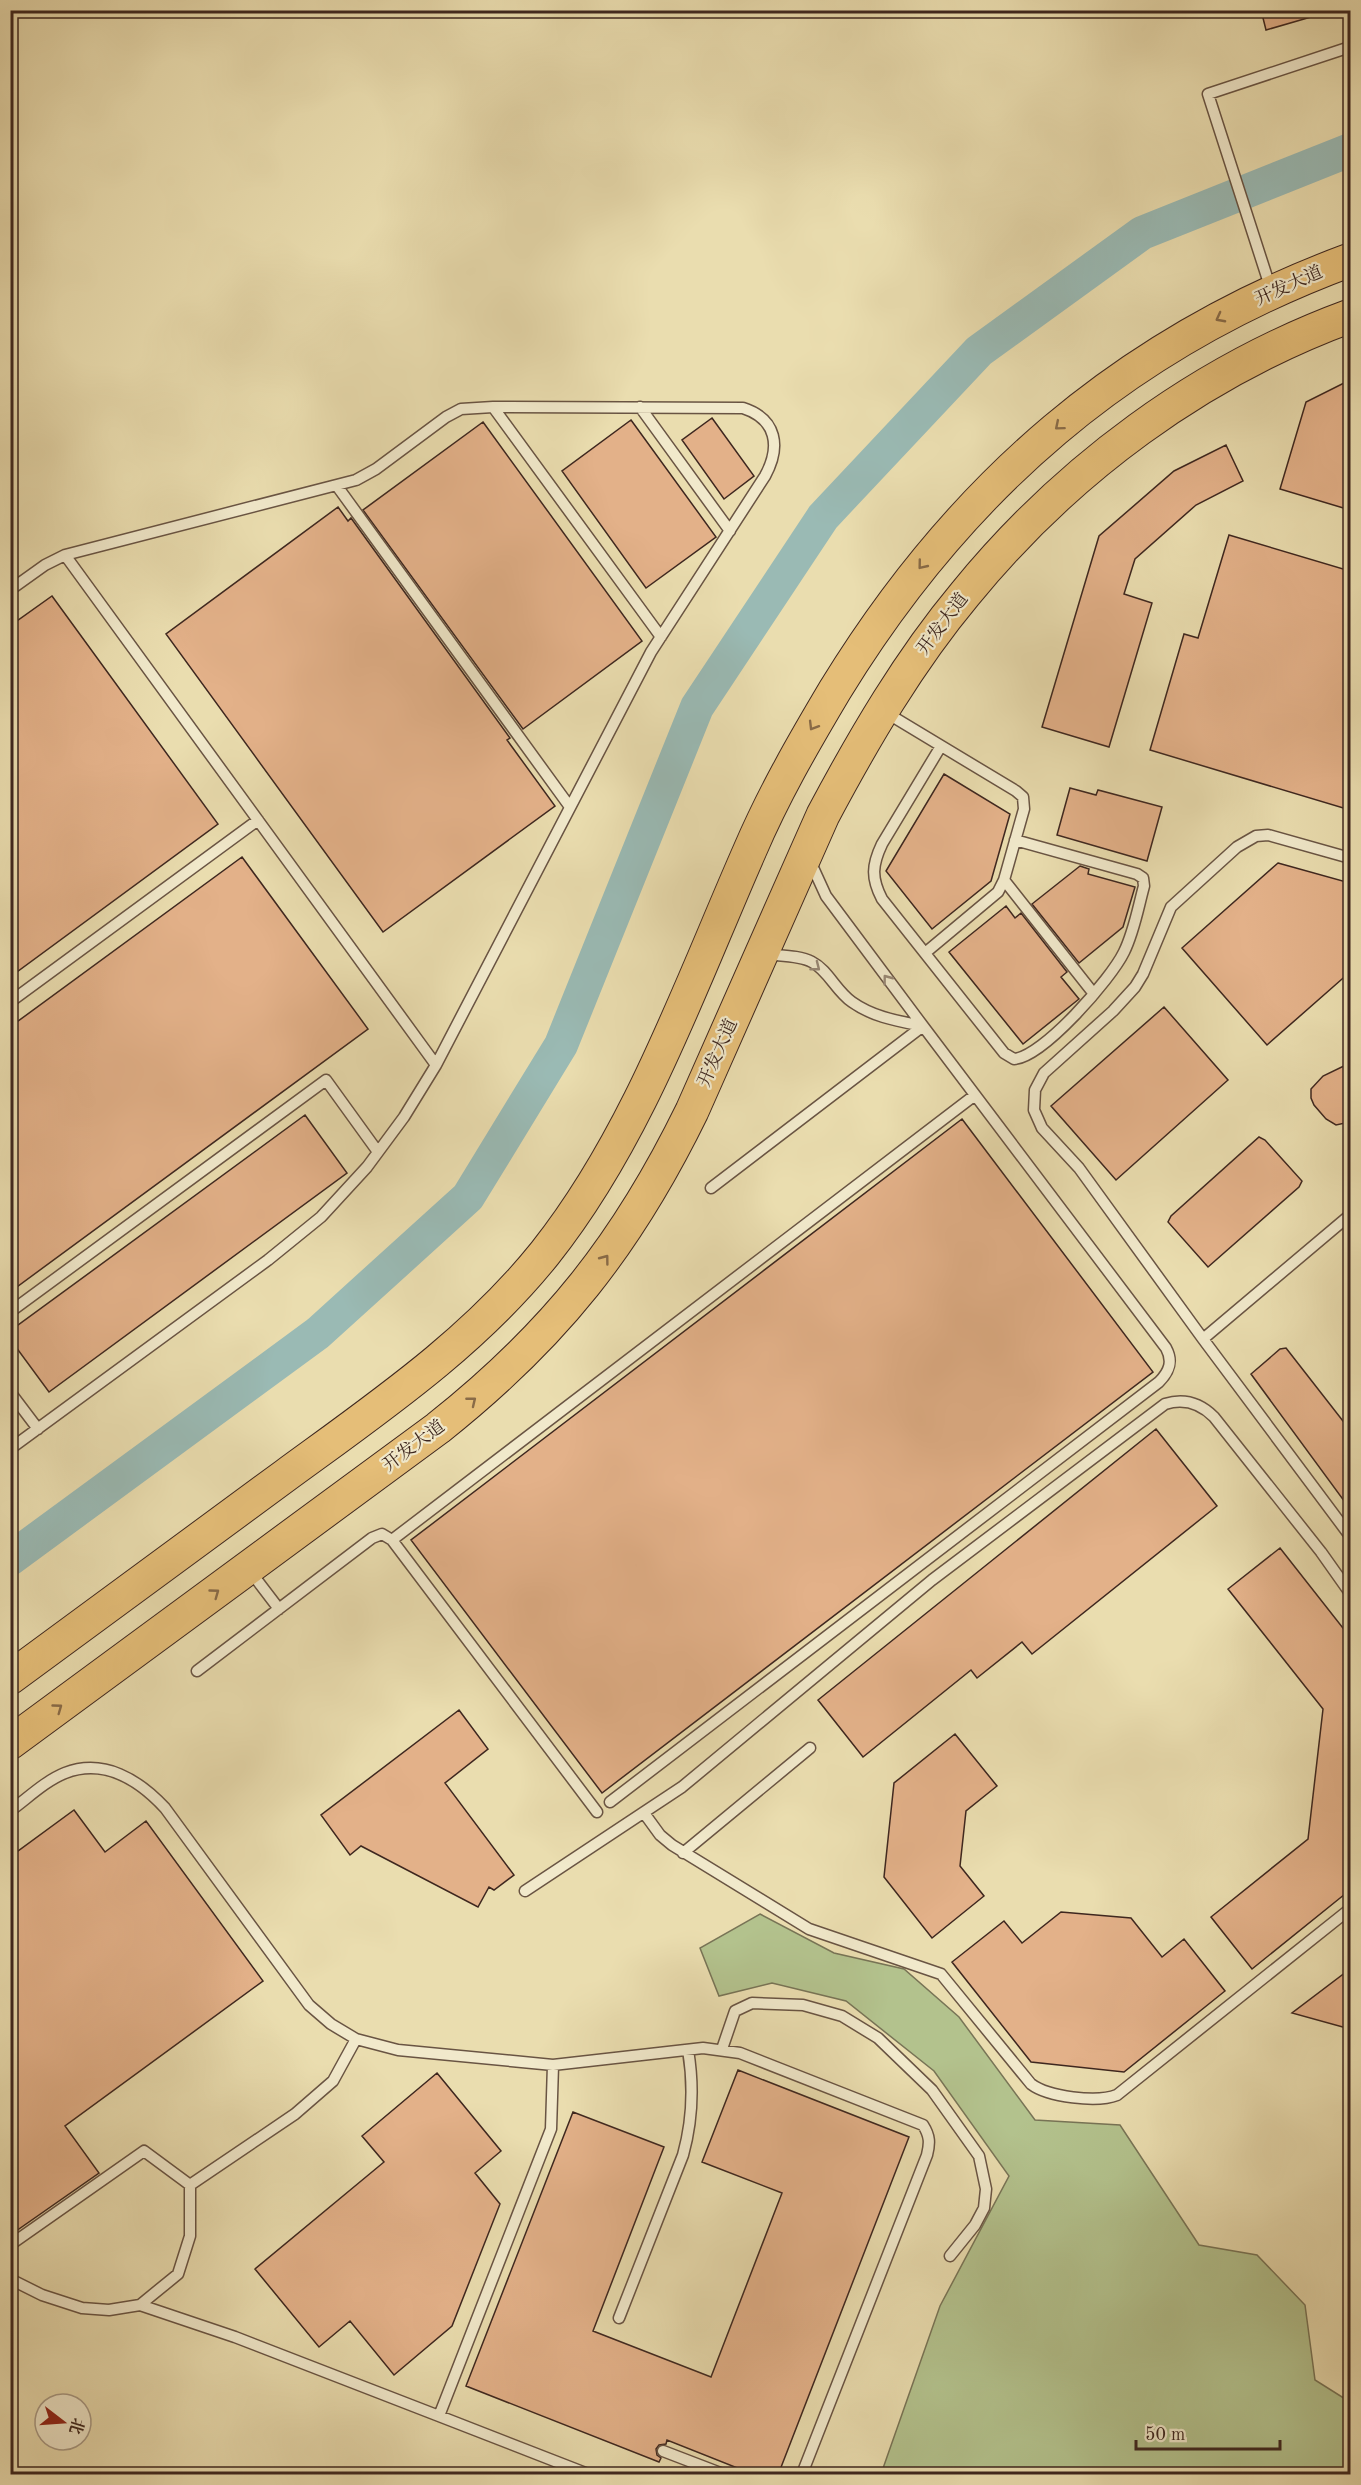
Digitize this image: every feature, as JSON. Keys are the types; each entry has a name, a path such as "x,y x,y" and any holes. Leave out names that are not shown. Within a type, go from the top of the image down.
{"main road":[{"name":"开发大道","path":"10,1678 407,1387 480,1324 545,1253 574,1214 624,1132 753,843 803,743 890,606 959,520 1038,443 1125,375 1219,318 1268,294 1350,260"},
{"name":"开发大道","path":"10,1743 478,1396 552,1324 622,1236 670,1157 807,849 848,769 932,636 964,595 998,555 1072,482 1146,424 1198,390 1290,341 1350,316"}],"lane":[{"path":"1267,277 1208,94 1350,46"},
{"path":"494,407 661,637"},
{"path":"10,590 45,565 65,555 356,480 376,469 446,417 461,409 494,407 743,408 765,421 775,444 773,461 661,637 436,1065 404,1117 378,1152 321,1217 277,1253 10,1449"},
{"path":"640,407 730,531"},
{"path":"337,486 570,807"},
{"path":"65,555 436,1065"},
{"path":"883,711 1023,797 1024,809 1004,880 998,892 925,953"},
{"path":"941,746 882,844 875,858 872,873 882,899 1004,1053 1014,1059 1026,1056 1067,1023 1116,966 1126,947 1144,886 1143,878 1137,874 1015,840"},
{"path":"10,1002 258,820"},
{"path":"1350,858 1268,835 1256,836 1237,847 1171,907 1143,974 1135,987 1113,1011 1044,1073 1035,1090 1034,1110 1042,1128 1078,1168 1350,1536"},
{"path":"610,1802 1166,1375 1171,1365 1170,1355 1166,1348 826,896 811,865 807,849"},
{"path":"1004,880 1094,994"},
{"path":"761,954 802,958 813,962 838,991 864,1010 893,1020 922,1026"},
{"path":"711,1188 922,1026"},
{"path":"10,1312 326,1080 378,1152"},
{"path":"392,1540 975,1095"},
{"path":"1203,1339 1350,1215"},
{"path":"10,1392 38,1430"},
{"path":"525,1891 645,1813 717,1760 932,1580 1164,1404 1173,1401 1191,1402 1207,1410 1214,1417 1321,1552 1350,1593"},
{"path":"197,1671 372,1538 382,1534 392,1540 597,1812"},
{"path":"248,1568 279,1609"},
{"path":"683,1853 810,1748"},
{"path":"10,1811 52,1780 80,1769 109,1770 136,1782 165,1808 309,2004 331,2024 356,2039 391,2049 553,2065 688,2050 722,2049 740,2053 923,2126 929,2134 930,2144 927,2155 802,2475"},
{"path":"645,1813 660,1835 683,1853 809,1929 941,1974 1031,2084 1044,2092 1097,2099 1111,2097 1123,2091 1350,1909"},
{"path":"722,2049 735,2011 752,2003 803,2004 842,2016 879,2038 932,2090 979,2157 986,2189 984,2208 975,2225 950,2256"},
{"path":"190,2186 295,2114 333,2081 356,2039"},
{"path":"619,2318 683,2155 689,2133 692,2089 688,2050"},
{"path":"439,2416 551,2129 553,2065"},
{"path":"10,2245 144,2151 190,2186"},
{"path":"140,2305 177,2274 190,2236 190,2186"},
{"path":"10,2279 42,2295 82,2308 109,2310 140,2305 235,2337 588,2475"},
{"path":"663,2451 723,2475"}],"green space":[{"path":"760,1914 834,1953 904,1969 959,2017 1035,2120 1120,2125 1199,2245 1257,2255 1305,2305 1315,2380 1350,2402 1350,2474 881,2474 940,2306 1009,2176 934,2071 846,2001 772,1983 719,1996 700,1948"}],"building":[{"path":"1261,10 1317,10 1318,15 1266,30"},
{"path":"1350,380 1350,510 1280,489 1306,402"},
{"path":"712,418 754,476 724,499 682,440"},
{"path":"631,420 716,537 646,588 562,471"},
{"path":"483,422 642,641 523,729 363,510"},
{"path":"1226,445 1243,481 1196,505 1135,559 1124,594 1152,603 1109,747 1042,727 1099,536 1174,471"},
{"path":"338,507 348,521 351,518 510,738 507,740 555,806 383,932 166,634"},
{"path":"1229,535 1350,571 1350,810 1150,750 1184,634 1198,638"},
{"path":"52,596 218,824 10,977 10,626"},
{"path":"944,774 1010,814 991,881 932,929 886,871"},
{"path":"1070,788 1096,795 1098,790 1162,807 1147,861 1057,835"},
{"path":"242,857 368,1029 10,1292 10,1027"},
{"path":"1278,863 1350,883 1350,972 1267,1045 1182,948"},
{"path":"1080,866 1089,869 1088,874 1135,887 1123,927 1079,963 1032,904"},
{"path":"1006,906 1015,918 1021,913 1067,972 1061,977 1079,999 1023,1044 949,952"},
{"path":"1164,1007 1228,1080 1116,1180 1051,1106"},
{"path":"1350,1063 1350,1122 1336,1125 1326,1119 1314,1105 1311,1089 1323,1076"},
{"path":"305,1115 347,1173 49,1392 10,1339 10,1331"},
{"path":"962,1119 1153,1372 602,1793 411,1540"},
{"path":"1259,1137 1265,1140 1302,1181 1299,1187 1208,1267 1168,1222 1171,1216"},
{"path":"1286,1348 1350,1430 1350,1509 1251,1374 1280,1349"},
{"path":"1156,1429 1217,1506 1032,1654 1022,1642 977,1678 971,1670 863,1757 818,1700"},
{"path":"1280,1548 1350,1637 1350,1890 1252,1969 1211,1917 1308,1839 1323,1709 1228,1589"},
{"path":"459,1710 488,1749 445,1783 514,1875 494,1890 489,1887 478,1907 361,1846 350,1855 321,1815"},
{"path":"955,1734 997,1786 966,1811 960,1866 984,1896 932,1938 884,1877 894,1783"},
{"path":"74,1810 105,1852 146,1821 263,1981 65,2126 99,2173 16,2231 10,2223 10,1857"},
{"path":"1061,1912 1131,1918 1162,1957 1184,1939 1225,1991 1124,2072 1031,2062 952,1962 1004,1921 1022,1943"},
{"path":"1350,1969 1350,2029 1292,2013"},
{"path":"738,2070 909,2137 778,2475 755,2475 667,2440 666,2444 659,2445 656,2449 657,2455 661,2458 659,2462 466,2386 573,2112 664,2147 593,2331 711,2377 782,2193 702,2162"},
{"path":"437,2073 501,2151 475,2173 500,2204 452,2326 394,2375 350,2321 319,2347 255,2269 384,2162 362,2136"}],"waterway":[{"path":"10,1559 318,1333 468,1197 561,1045 697,707 823,517 979,351 1142,233 1350,150"}]}
